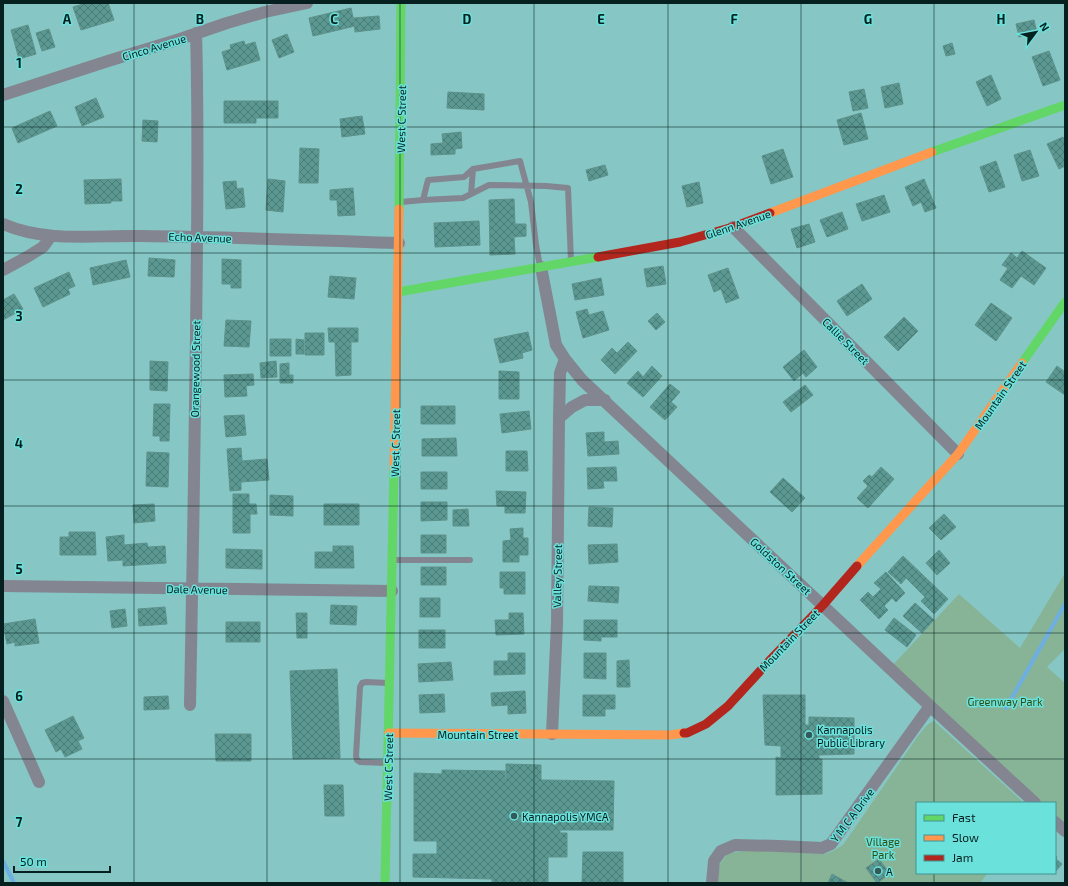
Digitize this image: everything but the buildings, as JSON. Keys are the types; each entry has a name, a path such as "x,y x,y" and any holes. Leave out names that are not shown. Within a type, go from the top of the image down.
{"street":[{"name":"Cinco Avenue","path":"3,95 108,61 180,40 227,23 257,14 307,3"},
{"name":"West C Street","path":"386,883 400,202 401,3"},
{"name":"Orangewood Street","path":"190,705 193,589 197,237 196,34"},
{"name":"Glenn Avenue","path":"398,292 680,242 733,227 931,152 1065,105"},
{"name":"Echo Avenue","path":"3,224 26,232 65,237 197,237 399,243"},
{"name":"Callie Street","path":"733,227 958,454"},
{"path":"3,270 27,258 43,247 51,236"},
{"path":"541,267 556,345 565,359"},
{"name":"Mountain Street","path":"389,733 670,735 687,734 706,724 728,706 823,605 958,454 1065,302"},
{"name":"Goldston Street","path":"565,359 582,380 1034,802"},
{"name":"Valley Street","path":"552,734 557,623 560,373 565,359"},
{"path":"559,418 572,407 585,400 604,400"},
{"name":"Dale Avenue","path":"3,586 392,591"},
{"path":"3,701 39,782"},
{"name":"Y M C A Drive","path":"712,883 714,862 721,851 735,845 822,848 831,844 930,706"},
{"path":"1056,823 1065,831"}],"lane":[{"path":"424,200 428,180 464,177 473,169 520,161 530,202 536,245 541,267"},
{"path":"471,194 473,169"},
{"path":"400,202 462,198 489,185 568,188 571,262"},
{"path":"392,560 470,560"},
{"path":"388,763 360,762 357,760 356,756 360,687 362,683 366,682 390,683"}],"green space":[{"name":"Greenway Park","path":"1065,573 1065,649 1047,667 1065,683 1065,830 1056,822 1056,802 1034,802 890,668 959,594 1020,648"},
{"name":"Village Park","path":"934,721 1023,802 916,802 916,874 987,874 980,883 717,883 720,864 727,854 748,850 825,854 843,845 927,725"}],"waterway":[{"path":"1006,708 1065,604"},
{"path":"3,861 14,883"}],"traffic: fast":[{"path":"399,209 401,3"},
{"path":"932,152 1065,105"},
{"path":"398,292 598,257"},
{"path":"1022,363 1065,302"},
{"path":"385,883 394,469"}],"traffic: slow":[{"path":"770,213 932,152"},
{"path":"394,469 399,209"},
{"path":"857,566 958,454 1022,363"},
{"path":"389,733 670,735 684,733"}],"traffic: jam":[{"path":"598,257 680,242 733,227 770,213"},
{"path":"684,733 706,724 728,706 823,605 857,566"}],"place":[{"name":"Kannapolis Public Library","path":"809,735"},
{"name":"Kannapolis YMCA","path":"514,816"},
{"name":"A","path":"878,871"}]}
